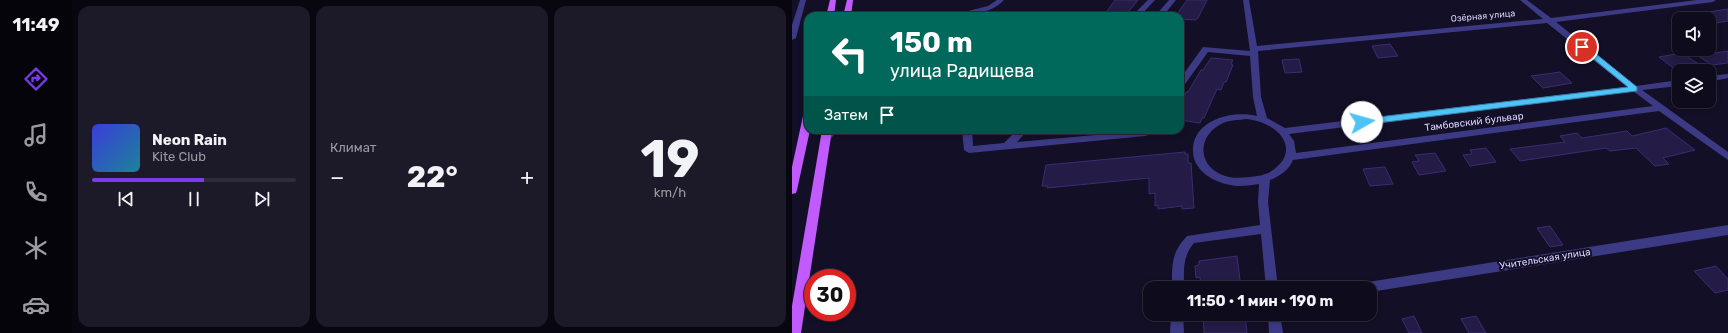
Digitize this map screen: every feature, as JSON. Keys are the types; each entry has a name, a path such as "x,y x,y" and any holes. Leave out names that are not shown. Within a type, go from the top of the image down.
{"main road":[{"path":"831,12 833,0"},
{"path":"848,12 850,0"},
{"path":"792,190 804,134"},
{"path":"794,333 827,134"}],"street":[{"path":"792,38 803,0"},
{"path":"971,12 990,8 1001,0"},
{"path":"1140,12 1152,0"},
{"path":"1162,12 1173,0"},
{"path":"1246,0 1255,51 1257,97 1262,118"},
{"path":"1523,0 1635,89 1728,157"},
{"name":"Озёрная улица","path":"1184,79 1206,49 1255,51 1549,20 1713,0"},
{"path":"1716,78 1728,76"},
{"name":"Тамбовский бульвар","path":"1285,131 1672,84"},
{"name":"Тамбовский бульвар","path":"1290,156 1661,108"},
{"path":"1247,116 1262,118 1285,131 1291,141 1292,152 1288,163 1278,172 1265,179 1253,182 1232,182 1217,177 1205,169 1198,159 1197,148 1200,138 1208,129 1219,122 1247,116"},
{"path":"967,134 969,150 1133,134"},
{"path":"1007,146 1019,134"},
{"path":"1265,179 1263,202 1271,281"},
{"path":"1178,281 1178,268 1182,249 1191,239 1266,229"},
{"name":"Учительская улица","path":"1377,286 1728,230"},
{"path":"1177,321 1177,333"},
{"path":"1275,321 1276,333"}],"building":[{"path":"1115,0 1138,0 1128,12 1106,12"},
{"path":"1187,0 1207,0 1198,18 1195,20 1184,19 1184,12 1178,12"},
{"path":"1728,9 1728,21 1716,23 1716,12 1708,12"},
{"path":"1390,44 1398,56 1378,58 1372,46"},
{"path":"1728,51 1728,63 1710,64 1698,56 1716,56 1716,53"},
{"path":"1672,55 1672,56 1686,56 1698,64 1672,64 1672,67 1659,57"},
{"path":"1211,58 1233,60 1231,64 1233,65 1226,82 1224,82 1221,90 1217,89 1204,118 1202,118 1200,123 1184,121 1184,97 1186,92 1188,92 1201,70 1203,70"},
{"path":"1299,59 1302,72 1285,73 1282,60"},
{"path":"1560,72 1572,83 1543,88 1531,76"},
{"path":"1666,128 1695,150 1663,158 1669,164 1655,166 1636,148 1610,151 1606,148 1520,161 1510,149 1565,142 1560,136 1577,133 1582,138 1627,131 1632,136"},
{"path":"1486,148 1496,162 1470,166 1463,155 1472,154 1470,150"},
{"path":"1185,152 1185,154 1188,154 1188,163 1191,163 1194,208 1182,209 1182,206 1158,209 1158,205 1155,206 1155,193 1149,194 1149,178 1047,188 1048,186 1042,186 1046,165"},
{"path":"1435,153 1446,171 1419,175 1412,162 1419,161 1415,155"},
{"path":"1385,167 1393,184 1370,186 1363,169"},
{"path":"1550,226 1563,245 1550,247 1537,228"},
{"path":"1237,256 1240,281 1200,281 1200,277 1196,278 1195,266 1199,265 1199,261"},
{"path":"1716,266 1728,279 1728,290 1715,293 1694,271"},
{"path":"1414,316 1422,333 1409,333 1402,319"},
{"path":"1476,316 1486,333 1469,333 1461,319"},
{"path":"1203,321 1246,321 1247,333 1204,333"}],"route":[{"path":"1362,122 1635,89 1582,47"}]}
